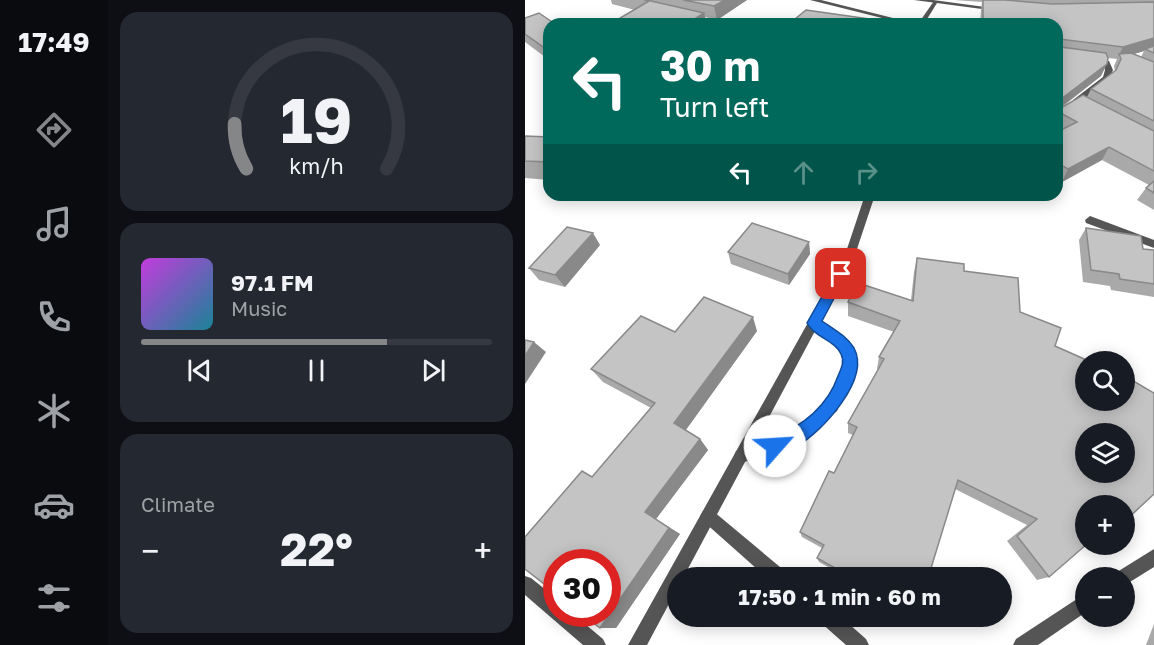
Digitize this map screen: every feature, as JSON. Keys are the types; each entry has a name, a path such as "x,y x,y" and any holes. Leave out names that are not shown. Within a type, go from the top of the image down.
{"street":[{"path":"813,0 889,18"},
{"path":"917,0 1003,9"},
{"path":"925,18 935,3"},
{"path":"687,17 691,18"},
{"path":"1067,110 1106,78 1109,70 1101,63 1117,63"},
{"path":"1076,102 1090,110"},
{"path":"637,645 849,258 868,201"},
{"path":"1090,220 1154,244"},
{"path":"741,456 792,440 832,407 851,362 848,351 838,340 814,323"},
{"path":"708,516 767,567"},
{"path":"1135,569 1154,556"},
{"path":"525,584 543,599"},
{"path":"1022,645 1075,609"},
{"path":"576,627 597,645"},
{"path":"839,627 860,645"}],"building":[{"path":"644,0 650,0 704,13 696,18 620,18 649,1"},
{"path":"683,0 725,0 714,6"},
{"path":"983,0 1052,4 1154,2 1154,38 1123,47 1063,39 1063,18 983,18"},
{"path":"806,10 863,18 796,18"},
{"path":"539,13 546,18 543,18 543,47 525,34 525,18"},
{"path":"1154,46 1154,53 1145,49"},
{"path":"1063,47 1106,53 1107,64 1063,97"},
{"path":"1131,53 1154,62 1154,121 1091,89 1116,70 1121,59 1119,54"},
{"path":"1083,95 1154,131 1154,171 1109,147 1068,169 1063,166 1063,129 1077,122 1063,114 1063,107"},
{"path":"525,136 543,137 543,162 525,161"},
{"path":"1154,181 1154,193 1146,188"},
{"path":"752,223 809,242 788,274 728,252"},
{"path":"567,227 593,233 555,275 529,268"},
{"path":"1086,228 1141,236 1143,249 1154,250 1154,284 1120,279 1119,274 1091,270"},
{"path":"917,258 964,264 964,271 1018,278 1020,312 1061,328 1055,346 1075,355 1075,411 1135,411 1135,382 1154,393 1154,494 1135,512 1135,495 1075,495 1075,554 1049,577 1017,536 1037,519 958,480 931,567 833,567 817,558 824,545 800,532 829,471 834,473 857,427 848,423 884,359 879,357 900,321 848,302 858,283 913,301"},
{"path":"704,297 753,317 674,423 700,439 645,512 669,528 621,598 621,549 543,549 543,583 525,569 525,537 582,471 592,477 655,403 591,369 641,316 675,332"},
{"path":"525,340 534,342 525,356"}],"route":[{"path":"775,446 792,440 832,407 842,386 851,362 848,351 838,340 814,323 841,274"}]}
